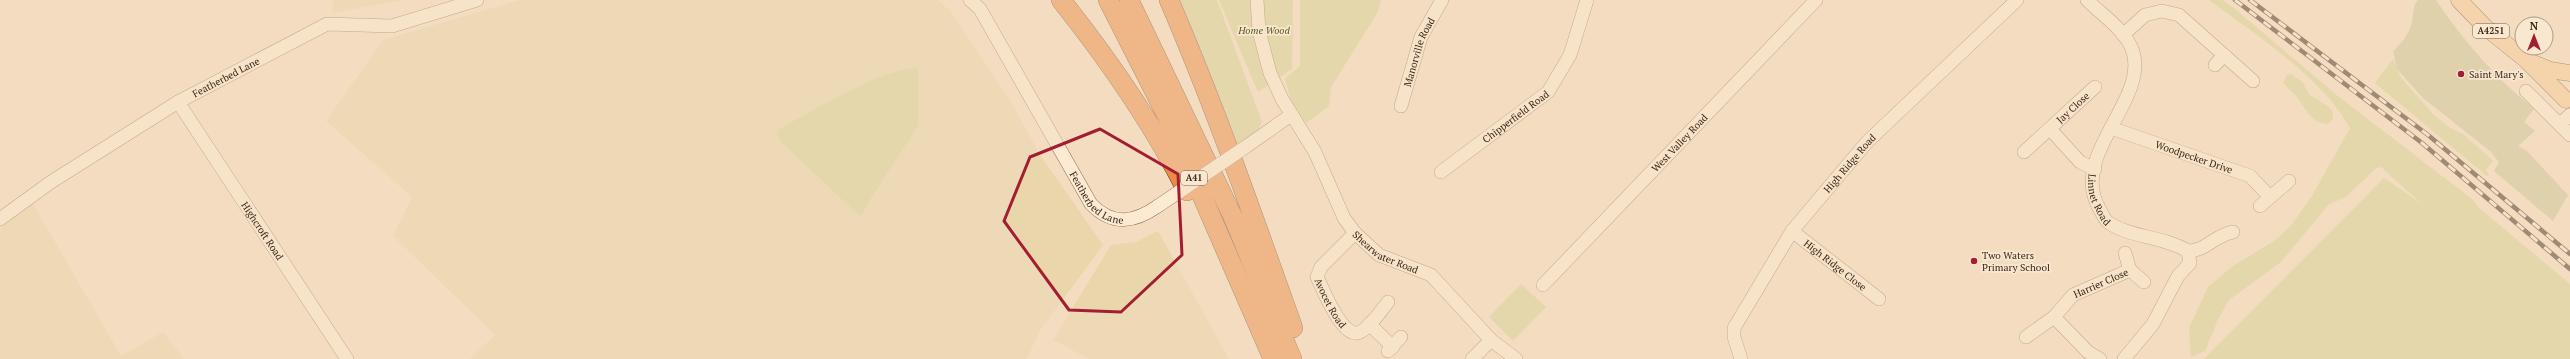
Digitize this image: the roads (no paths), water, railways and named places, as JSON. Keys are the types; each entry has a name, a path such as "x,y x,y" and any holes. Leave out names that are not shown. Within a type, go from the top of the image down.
{"highway":[{"name":"A41","path":"1061,0 1110,66 1176,168 1204,223 1229,258"},
{"name":"A41","path":"1108,0 1169,120 1273,359"},
{"name":"A41","path":"1129,0 1234,219 1292,359"},
{"path":"1169,0 1193,54 1254,216 1303,359"}],"main road":[{"name":"A4251","path":"2459,0 2485,27 2526,60 2567,111"},
{"name":"A4251","path":"2526,60 2550,70 2570,73"},
{"path":"2567,111 2565,87 2570,79"}],"street":[{"name":"Featherbed Lane","path":"0,219 51,182 178,102 328,24 392,26 477,0"},
{"name":"Featherbed Lane","path":"970,0 980,9 1091,204 1102,214 1119,220 1140,217 1291,115"},
{"path":"1257,0 1259,31 1265,58 1276,86 1291,115"},
{"name":"Manorville Road","path":"1401,106 1421,37 1442,0"},
{"name":"Chipperfield Road","path":"1441,172 1548,92 1570,55 1587,0"},
{"name":"West Valley Road","path":"1543,285 1816,0"},
{"name":"High Ridge Road","path":"1741,359 1734,338 1734,328 1792,231 1867,142 2017,0"},
{"name":"Linnet Road","path":"2087,0 2123,35 2133,52 2135,73 2126,98 2110,128 2095,169 2092,180 2093,197 2108,223 2131,232 2161,238 2188,252"},
{"path":"2123,35 2145,15 2162,11 2179,15 2253,81"},
{"path":"2214,65 2224,55"},
{"name":"Jay Close","path":"2024,152 2095,87"},
{"path":"2526,90 2567,111 2570,135"},
{"name":"Highcroft Road","path":"178,102 347,359"},
{"name":"Shearwater Road","path":"1291,115 1315,152 1344,218 1354,233 1379,255 1431,275 1490,340 1516,359"},
{"name":"Woodpecker Drive","path":"2110,128 2250,176 2270,197"},
{"name":"Jay Close","path":"2050,129 2080,162 2095,169"},
{"path":"2260,206 2289,181"},
{"name":"High Ridge Close","path":"1792,231 1879,299"},
{"path":"2124,359 2153,324 2173,290 2178,276 2190,263 2188,252 2199,251 2217,237 2233,232"},
{"name":"Avocet Road","path":"1354,233 1321,267 1318,276 1346,329 1352,333 1359,332 1369,324 1388,302"},
{"path":"2125,253 2130,270"},
{"name":"Harrier Close","path":"2026,337 2054,317 2073,295 2130,270 2144,282"},
{"path":"2054,317 2088,352 2100,359"},
{"path":"1369,324 1390,349 1402,337"},
{"path":"1472,359 1490,340"}],"railway":[{"path":"2235,0 2422,143 2570,269"},
{"path":"2250,0 2428,135 2570,254"}],"place":[{"name":"Saint Mary's","path":"2461,74"},
{"name":"Two Waters Primary School","path":"1974,261"}],"park label":[{"name":"Home Wood","path":"1264,30"}]}
